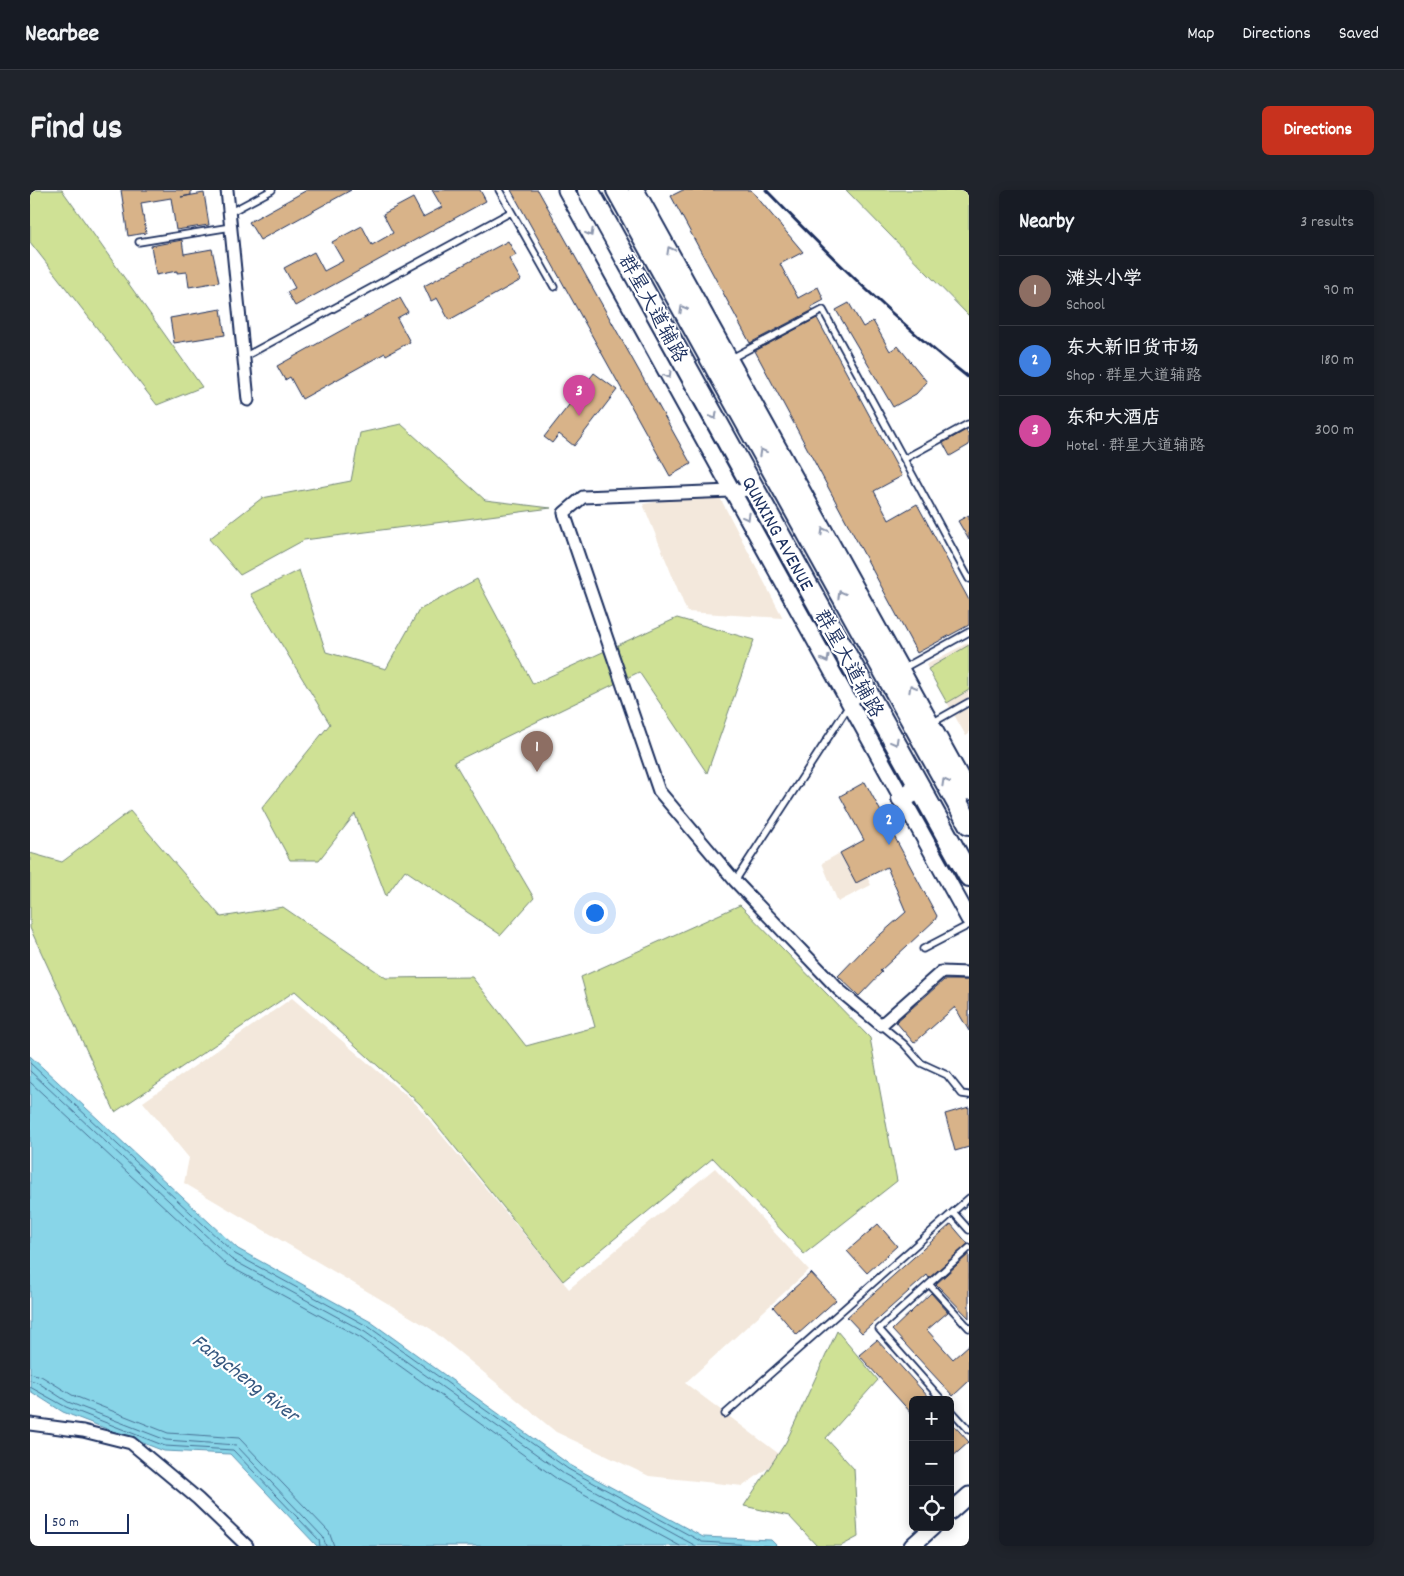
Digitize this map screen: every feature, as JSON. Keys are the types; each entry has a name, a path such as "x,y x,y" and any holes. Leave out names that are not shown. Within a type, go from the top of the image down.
{"highway":[{"name":"QUNXING AVENUE","path":"588,190 969,876"},
{"name":"QUNXING AVENUE","path":"617,190 722,363 924,728 969,824"},
{"path":"902,798 920,788"}],"street":[{"path":"227,190 248,400"},
{"name":"群星大道辅路","path":"566,190 969,919"},
{"name":"群星大道辅路","path":"636,190 722,363"},
{"path":"755,490 583,497 564,513 659,791 736,881 839,990 880,1025 941,972 969,973"},
{"path":"924,728 969,792"},
{"path":"30,1424 83,1431 131,1443 198,1499 247,1546"},
{"path":"954,1508 969,1495"},
{"path":"920,1544 930,1531"}],"lane":[{"path":"229,214 272,190"},
{"path":"499,190 554,287"},
{"path":"244,357 512,212"},
{"path":"139,242 231,227"},
{"path":"722,363 823,310 969,579"},
{"path":"904,459 968,424 969,426"},
{"path":"894,673 969,632"},
{"path":"736,881 850,704 868,694"},
{"path":"924,728 969,702"},
{"path":"923,949 969,925"},
{"path":"880,1025 904,1044 922,1063 947,1075 962,1094 969,1095"},
{"path":"725,1414 969,1198"},
{"path":"953,1212 969,1230"},
{"path":"938,1396 879,1329 969,1248"},
{"path":"929,1284 969,1328"},
{"path":"954,1413 969,1430"}],"shaded area":[{"path":"717,492 783,618 687,612 643,504"},
{"path":"969,642 969,734 966,736 926,665"},
{"path":"889,826 867,877 871,885 838,902 822,863"},
{"path":"292,998 416,1104 569,1289 715,1168 809,1270 685,1383 783,1457 743,1486 649,1476 556,1432 431,1329 184,1183 189,1158 143,1102"}],"green space":[{"path":"36,190 62,190 202,387 157,405 30,242 30,194"},
{"path":"846,190 969,190 969,316"},
{"path":"401,424 485,500 551,508 304,540 240,575 209,539 262,498 351,481 360,433"},
{"path":"299,570 326,652 386,669 419,610 477,579 533,684 677,618 754,640 707,773 639,672 454,762 534,898 501,935 405,870 386,896 355,814 319,860 290,860 262,808 330,724 251,594"},
{"path":"969,645 969,690 947,703 928,669"},
{"path":"130,811 221,917 283,907 386,978 472,977 526,1046 595,1027 581,977 740,905 870,1038 897,1181 804,1254 713,1158 563,1281 420,1104 295,991 115,1112 30,928 30,853 62,862"},
{"path":"837,1331 878,1380 826,1438 854,1469 858,1537 841,1546 817,1546 789,1516 744,1506 786,1442"}],"water":[{"name":"Fangcheng River","path":"30,1056 238,1249 371,1322 570,1465 703,1537 771,1540 777,1546 317,1546 230,1454 164,1451 63,1412 30,1391"}],"building":[{"path":"121,190 191,190 191,195 181,197 204,193 209,225 176,230 171,198 141,203 146,233 128,236"},
{"path":"307,190 351,190 260,240 249,222"},
{"path":"432,190 480,190 486,201 295,306 287,292 295,288 284,268 314,252 324,271 343,261 332,242 362,226 372,245 393,233 383,214 413,198 423,217 442,207"},
{"path":"511,190 538,190 691,464 670,476"},
{"path":"683,190 751,190 803,252 780,264 798,298 818,287 824,300 811,307 813,310 750,343 671,196"},
{"path":"182,240 184,254 212,249 219,282 189,287 187,272 177,273 177,271 156,275 151,246"},
{"path":"508,241 516,255 509,259 521,280 449,320 437,298 431,301 424,286"},
{"path":"400,298 408,312 397,318 410,342 386,355 385,353 302,399 290,377 285,380 277,366"},
{"path":"849,303 863,327 873,321 890,351 898,346 927,382 916,394 893,407 836,310"},
{"path":"221,309 225,335 174,343 170,318"},
{"path":"817,318 902,476 874,491 889,520 917,504 969,600 969,625 917,653 755,351"},
{"path":"594,373 617,390 574,446 559,434 552,443 544,437"},
{"path":"966,430 969,436 969,445 950,456 943,443"},
{"path":"969,515 969,540 958,521"},
{"path":"865,782 937,916 880,971 882,972 859,996 838,976 865,948 906,912 887,867 856,883 840,853 864,840 840,796"},
{"path":"944,980 969,980 969,1031 955,1007 914,1043 896,1022"},
{"path":"969,1107 969,1147 955,1151 945,1114"},
{"path":"878,1224 897,1246 867,1273 847,1251"},
{"path":"951,1224 968,1244 929,1278 927,1275 862,1333 847,1317"},
{"path":"969,1254 969,1318 936,1284"},
{"path":"811,1273 836,1300 797,1335 773,1307"},
{"path":"931,1293 948,1312 927,1330 953,1359 969,1345 969,1381 953,1396 892,1330"},
{"path":"877,1340 927,1396 909,1396 909,1411 859,1355"},
{"path":"954,1425 969,1442 954,1455"}],"railway":[{"path":"766,190 864,288 969,378"}],"place":[{"name":"东和大酒店","path":"579,416"},
{"name":"滩头小学","path":"537,772"},
{"name":"东大新旧货市场","path":"889,845"}]}
